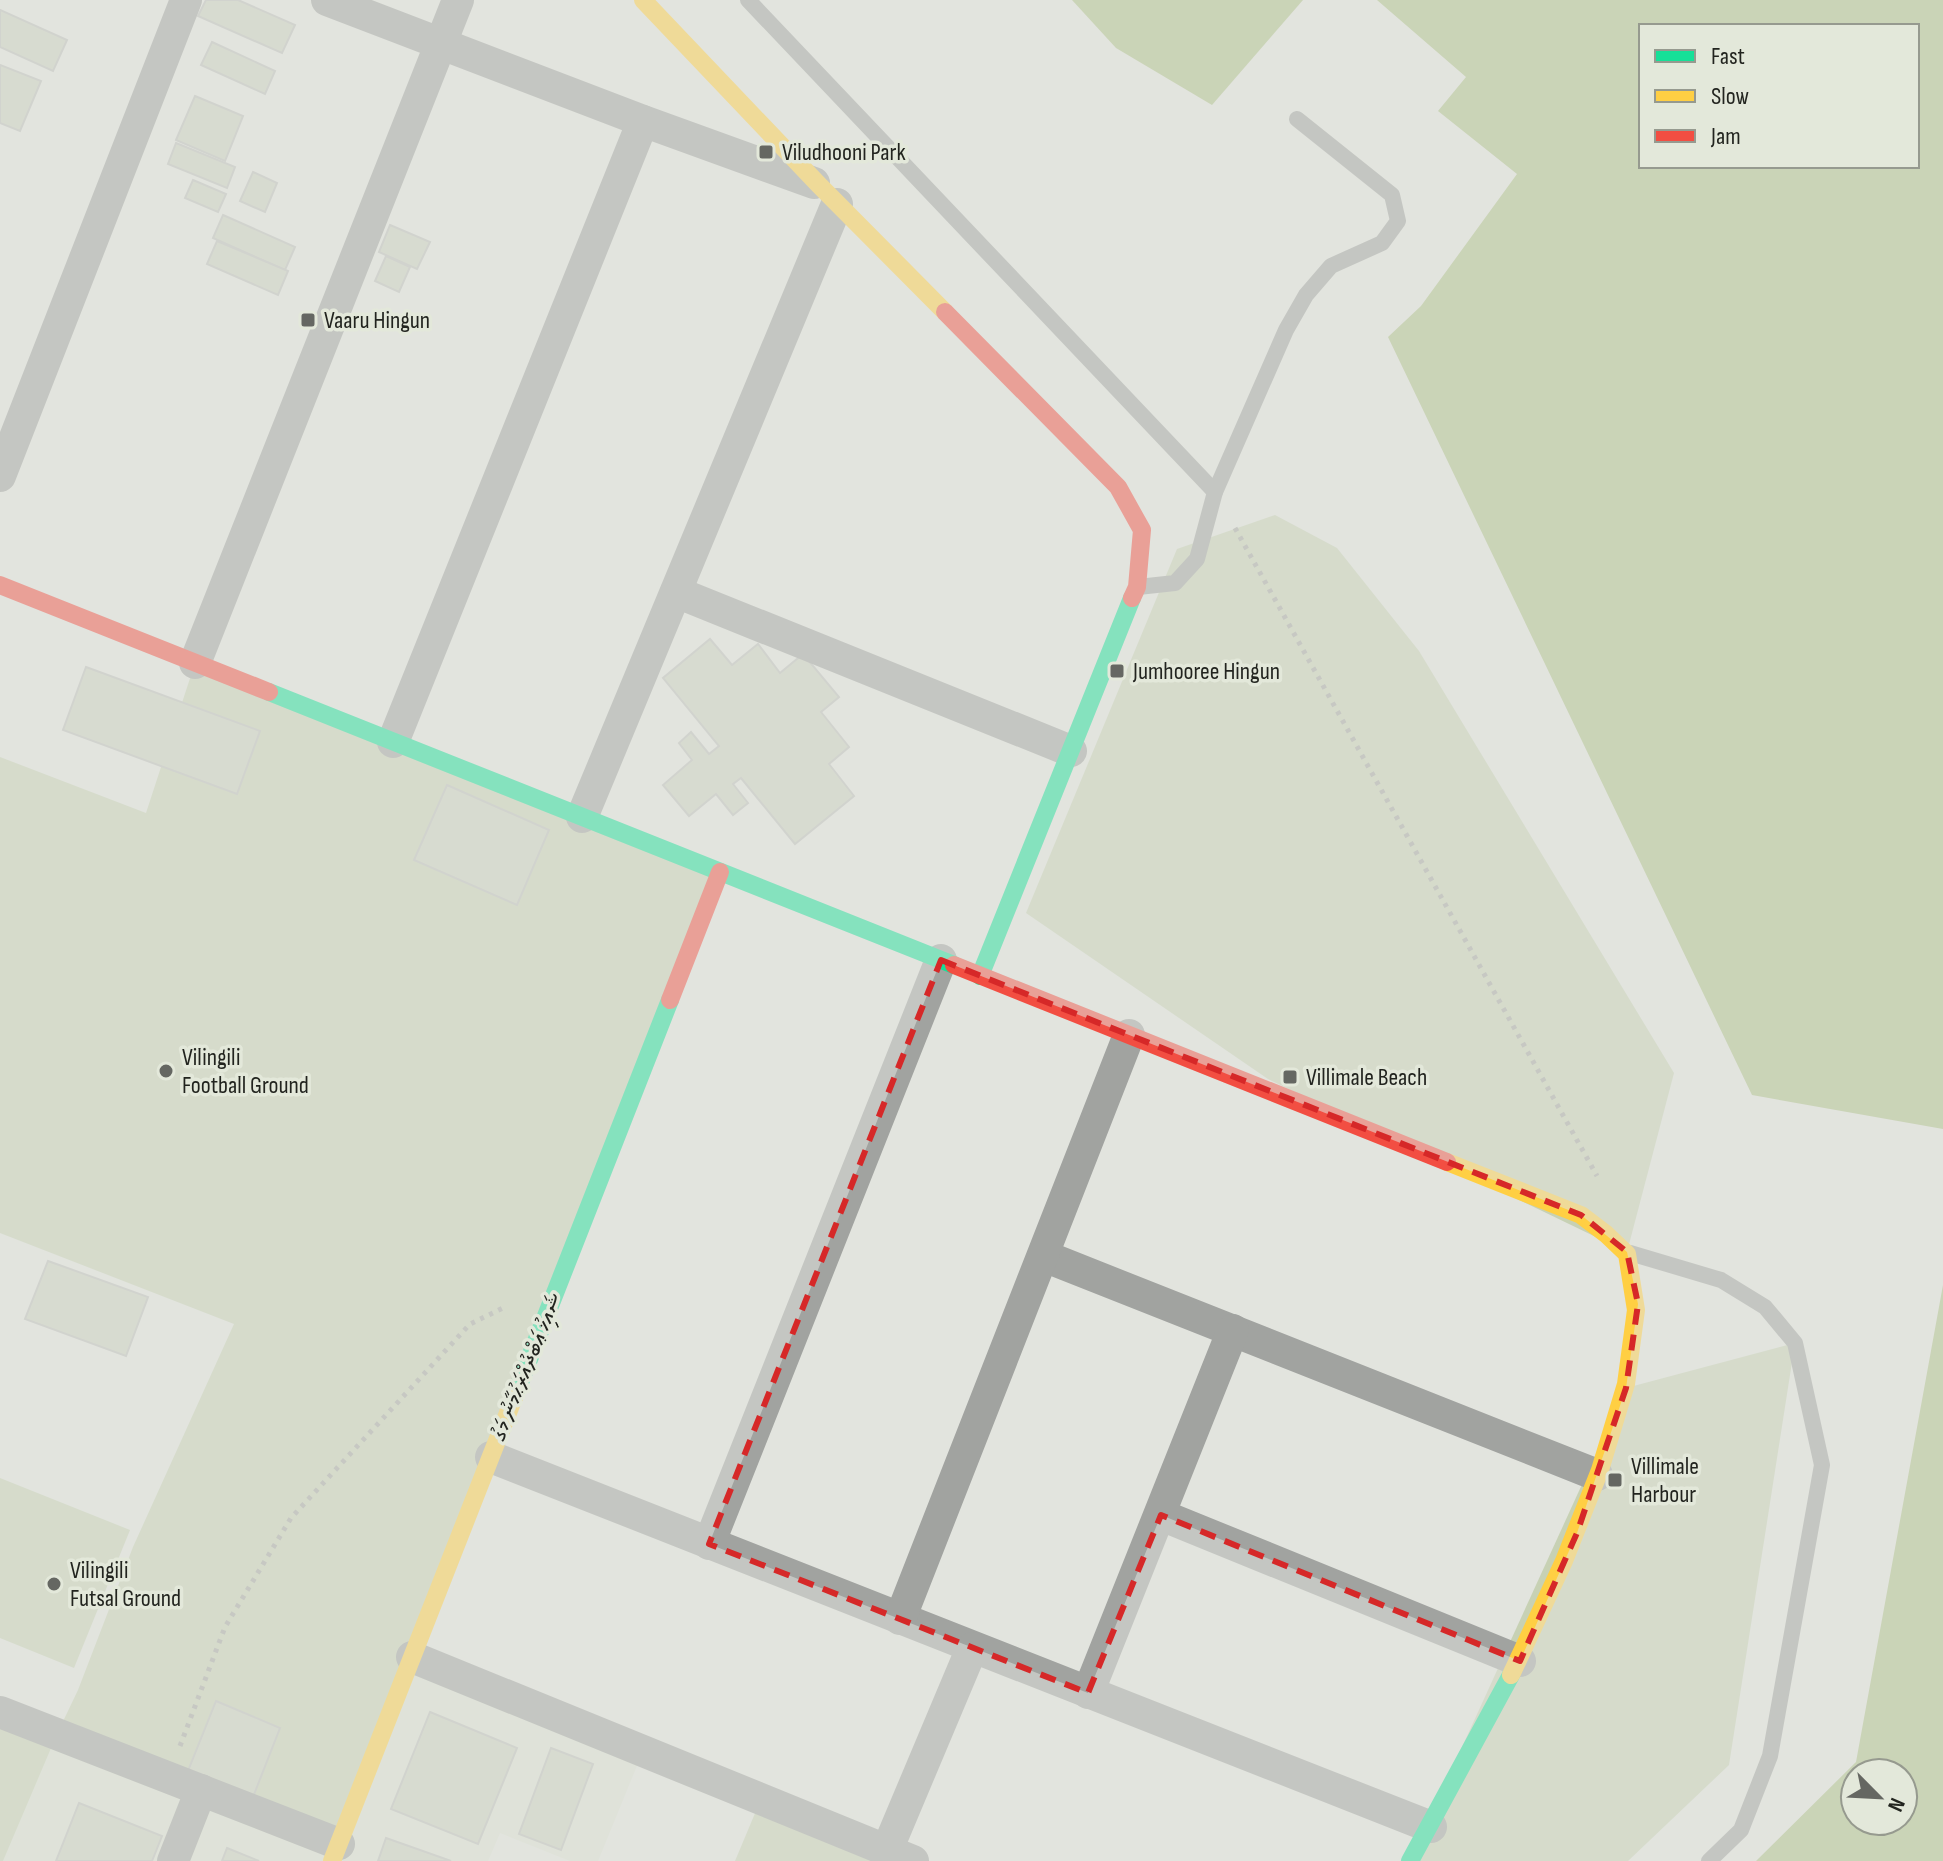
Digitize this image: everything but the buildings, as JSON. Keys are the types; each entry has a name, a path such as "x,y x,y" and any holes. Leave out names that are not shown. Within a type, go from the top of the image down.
{"street":[{"path":"0,476 186,0"},
{"path":"327,0 828,194"},
{"path":"195,663 458,0"},
{"path":"643,0 828,194 1118,487 1142,530 1137,587 980,976"},
{"path":"393,742 643,121"},
{"path":"582,817 676,592 828,194"},
{"path":"0,585 1581,1215 1627,1252 1638,1304 1626,1388 1577,1533 1520,1661 1410,1861"},
{"path":"676,592 1071,751"},
{"name":"ޝައިިޚު ޢަބްދުއްރަޙުމާނު މަގު","path":"336,1853 720,872"},
{"path":"709,1544 941,960"},
{"path":"900,1619 1129,1035"},
{"path":"1044,1256 1597,1475"},
{"path":"1088,1693 1233,1330"},
{"path":"491,1457 1431,1827"},
{"path":"1161,1515 1520,1661"},
{"path":"412,1657 900,1856 972,1648"},
{"path":"0,1712 201,1790 336,1853"},
{"path":"173,1861 201,1790"}],"lane":[{"path":"748,0 1215,492"},
{"path":"1137,587 1175,583 1197,559 1215,492 1286,330 1306,295 1331,266 1382,243 1398,221 1392,195 1297,119"},
{"path":"1627,1252 1721,1280 1765,1307 1795,1343 1822,1465 1770,1756 1741,1830 1709,1861"}],"path":[{"path":"1215,492 1600,1181"},
{"path":"168,1777 225,1627 291,1518 470,1324 508,1306"}],"highlighted area":[{"path":"941,960 1581,1215 1627,1252 1638,1304 1626,1388 1577,1533 1520,1661 1161,1515 1088,1693 709,1544"}],"shaded area":[{"path":"1072,0 1303,0 1212,105 1116,48"},
{"path":"1377,0 1943,0 1943,1129 1752,1095 1388,337 1421,306 1517,174 1438,111 1466,77"},
{"path":"1275,515 1337,548 1419,651 1674,1073 1627,1252 1268,1079 1026,913 1177,549"},
{"path":"195,663 720,872 339,1844 57,1734 78,1690 133,1547 234,1324 0,1233 0,757 146,813"},
{"path":"1943,1285 1943,1861 1756,1861 1839,1779 1839,1837 1919,1837 1919,1757 1857,1757"},
{"path":"1795,1343 1729,1765 1628,1861 1410,1861 1626,1388"},
{"name":"Vilingili Futsal Ground","path":"0,1478 130,1530 74,1668 0,1638"},
{"path":"412,1657 643,1751 598,1861 570,1861 500,1833 488,1861 3,1861 56,1734"},
{"path":"0,1712 57,1734 3,1861 0,1861"},
{"path":"761,1799 913,1861 735,1861"}],"traffic: fast":[{"path":"980,976 1132,598"},
{"path":"269,692 954,965"},
{"path":"515,1395 670,1000"},
{"path":"1410,1861 1511,1675"}],"traffic: slow":[{"path":"643,0 945,312"},
{"path":"1447,1162 1581,1215 1606,1234 1627,1254 1636,1310 1626,1384 1600,1470 1564,1561 1511,1675"},
{"path":"332,1861 515,1395"}],"traffic: jam":[{"path":"945,312 1118,487 1142,530 1137,587 1132,598"},
{"path":"0,585 269,692"},
{"path":"670,1000 720,872"},
{"path":"954,965 1447,1162"}],"place":[{"name":"Viludhooni Park","path":"766,152"},
{"name":"Vaaru Hingun","path":"308,320"},
{"name":"Jumhooree Hingun","path":"1117,671"},
{"name":"Vilingili Football Ground","path":"166,1071"},
{"name":"Villimale Beach","path":"1290,1077"},
{"name":"Villimale Harbour","path":"1615,1480"},
{"name":"Vilingili Futsal Ground","path":"54,1584"}]}
